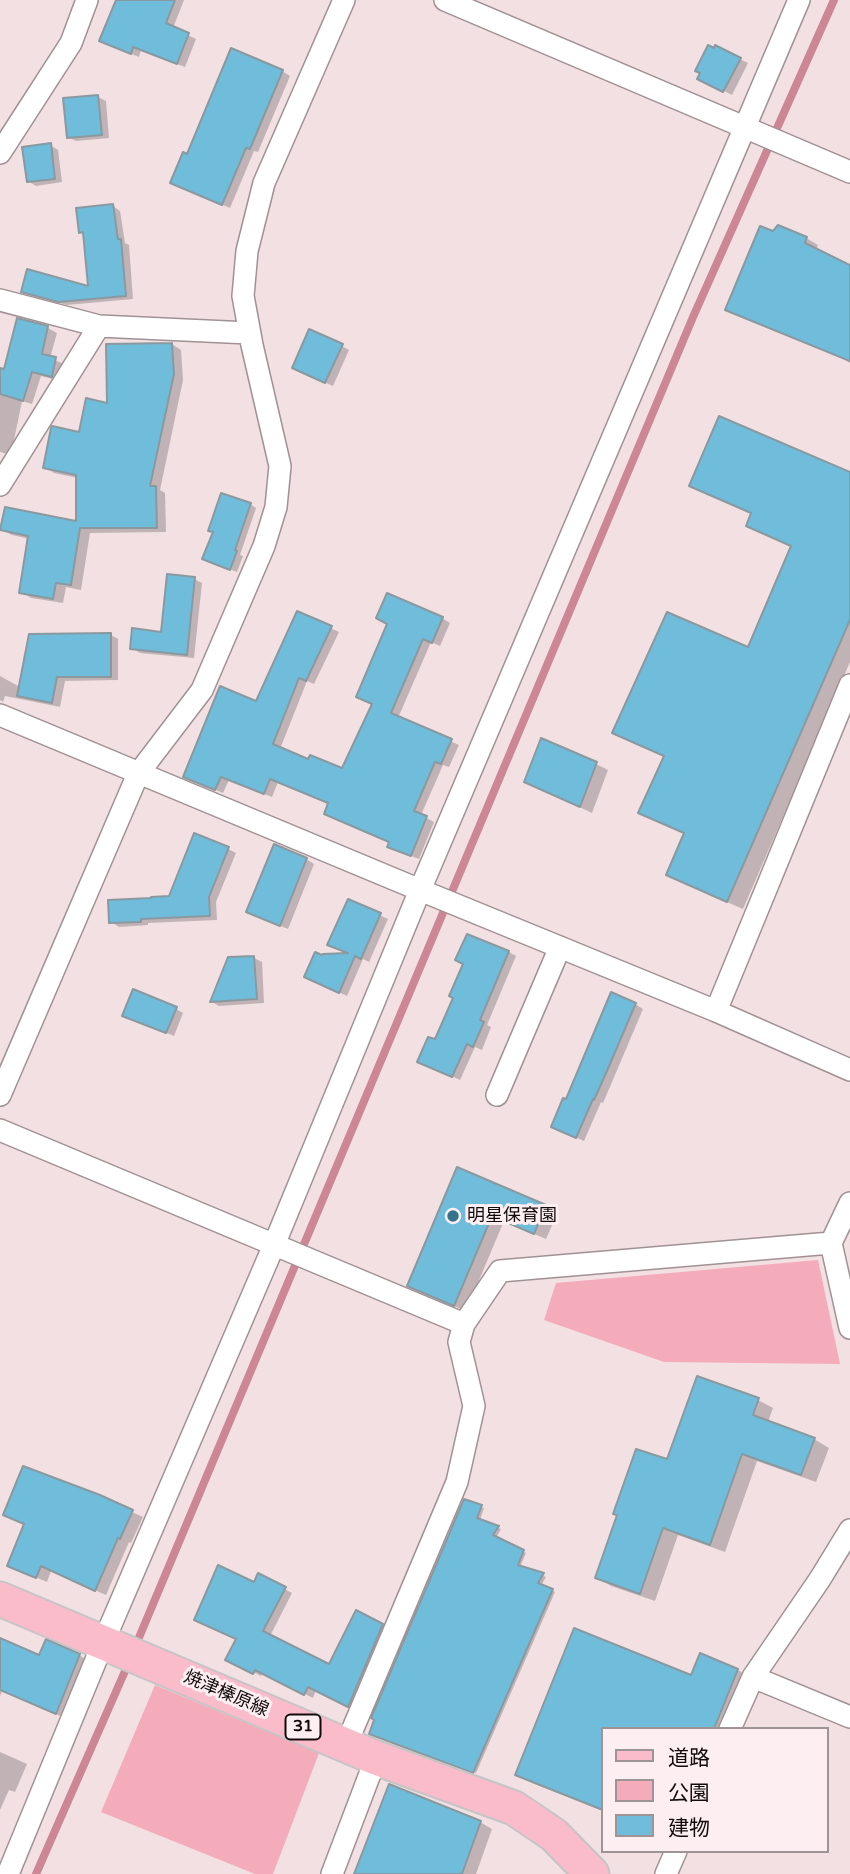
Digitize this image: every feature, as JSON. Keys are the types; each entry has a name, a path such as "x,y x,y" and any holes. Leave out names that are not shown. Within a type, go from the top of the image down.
{"main road":[{"name":"焼津榛原線","path":"0,1599 376,1758 514,1808 554,1835 592,1874"}],"street":[{"path":"0,153 71,43 87,0"},
{"path":"0,1095 138,774 202,690 264,546 276,507 279,466 243,296 247,251 264,183 344,0"},
{"path":"446,0 850,172"},
{"path":"8,1874 103,1643 274,1245 419,890 751,129 799,0"},
{"path":"0,300 99,326 249,333"},
{"path":"0,485 99,326"},
{"path":"716,1011 850,685"},
{"path":"0,715 716,1011 850,1070"},
{"path":"497,1095 560,947"},
{"path":"0,1130 464,1324"},
{"path":"850,1203 831,1243 850,1328"},
{"path":"346,1745 457,1482 474,1406 459,1342 464,1324 500,1271 831,1243"},
{"path":"731,1727 753,1676 850,1530"},
{"path":"753,1676 850,1717"},
{"path":"331,1874 376,1758"},
{"path":"666,1874 675,1853"}],"green space":[{"path":"818,1260 840,1364 664,1362 544,1320 556,1283"},
{"path":"155,1685 319,1753 273,1874 255,1874 101,1812"}],"building":[{"path":"116,0 175,0 166,23 189,33 177,64 133,47 131,54 99,41"},
{"path":"708,45 714,48 715,45 741,58 723,92 697,79 700,73 695,71"},
{"path":"231,48 283,70 250,149 246,148 222,205 170,183 183,152 187,154"},
{"path":"98,95 102,135 67,138 63,98"},
{"path":"51,143 55,179 27,182 22,147"},
{"path":"113,204 118,239 121,239 126,296 58,302 21,292 27,269 88,286 83,232 79,233 76,208"},
{"path":"778,225 807,237 805,243 850,265 850,361 725,310 760,226 773,231"},
{"path":"17,318 48,326 42,354 56,357 52,377 32,372 23,401 0,394 0,368 4,369"},
{"path":"309,329 343,344 325,383 292,368"},
{"path":"172,343 174,374 150,486 156,486 157,528 80,528 71,585 56,583 53,599 19,593 28,536 0,530 5,507 76,521 76,475 43,468 52,426 79,432 86,398 107,403 106,344"},
{"path":"719,416 850,472 850,620 727,902 666,875 684,833 638,813 664,756 612,733 667,612 748,647 791,546 746,526 751,513 689,486"},
{"path":"221,493 251,503 230,570 202,559 213,532 208,531"},
{"path":"167,574 195,577 187,655 130,649 132,628 161,632"},
{"path":"387,593 443,617 432,643 423,639 391,713 452,739 441,764 435,762 414,811 427,816 411,856 387,847 389,842 324,814 328,803 270,779 264,794 221,777 215,790 183,777 220,686 256,701 297,611 332,626 306,681 299,678 273,744 308,759 310,755 342,768 372,704 356,697 387,624 376,618"},
{"path":"111,633 111,677 57,677 52,703 17,696 29,634"},
{"path":"541,738 597,762 580,807 524,782"},
{"path":"194,833 229,847 209,897 210,916 109,923 108,900 169,896"},
{"path":"274,844 307,858 280,926 246,912"},
{"path":"348,899 381,913 361,959 355,956 339,993 304,977 315,952 322,955 348,953 327,945"},
{"path":"467,934 509,951 480,1020 484,1022 473,1047 467,1044 452,1077 417,1062 428,1037 435,1039 453,998 449,996 463,964 455,960"},
{"path":"254,956 257,999 210,1002 228,957"},
{"path":"133,989 177,1007 166,1033 122,1016"},
{"path":"611,992 636,1003 576,1138 551,1127 563,1098 566,1099"},
{"path":"457,1167 546,1205 534,1234 492,1216 454,1306 407,1286"},
{"path":"697,1376 759,1398 753,1415 815,1438 801,1475 742,1454 710,1545 663,1528 640,1594 595,1578 617,1515 613,1514 636,1449 667,1459"},
{"path":"23,1466 133,1510 95,1591 41,1566 36,1578 7,1566 24,1524 3,1515"},
{"path":"464,1499 482,1505 477,1518 499,1526 493,1535 524,1550 518,1565 544,1573 538,1583 553,1589 473,1773 369,1734 374,1720 371,1718"},
{"path":"218,1565 254,1582 258,1573 286,1587 263,1631 329,1664 356,1610 383,1624 348,1707 308,1687 304,1695 255,1670 253,1674 225,1660 236,1639 194,1620"},
{"path":"574,1628 691,1675 700,1653 738,1669 715,1727 602,1727 602,1810 515,1775"},
{"path":"0,1638 39,1655 46,1639 80,1654 56,1714 0,1690"},
{"path":"389,1784 481,1821 462,1874 354,1874"}],"waterway":[{"path":"135,1647 693,317 834,0"},
{"path":"36,1874 129,1662"}],"place":[{"name":"明星保育園","path":"453,1216"}]}
